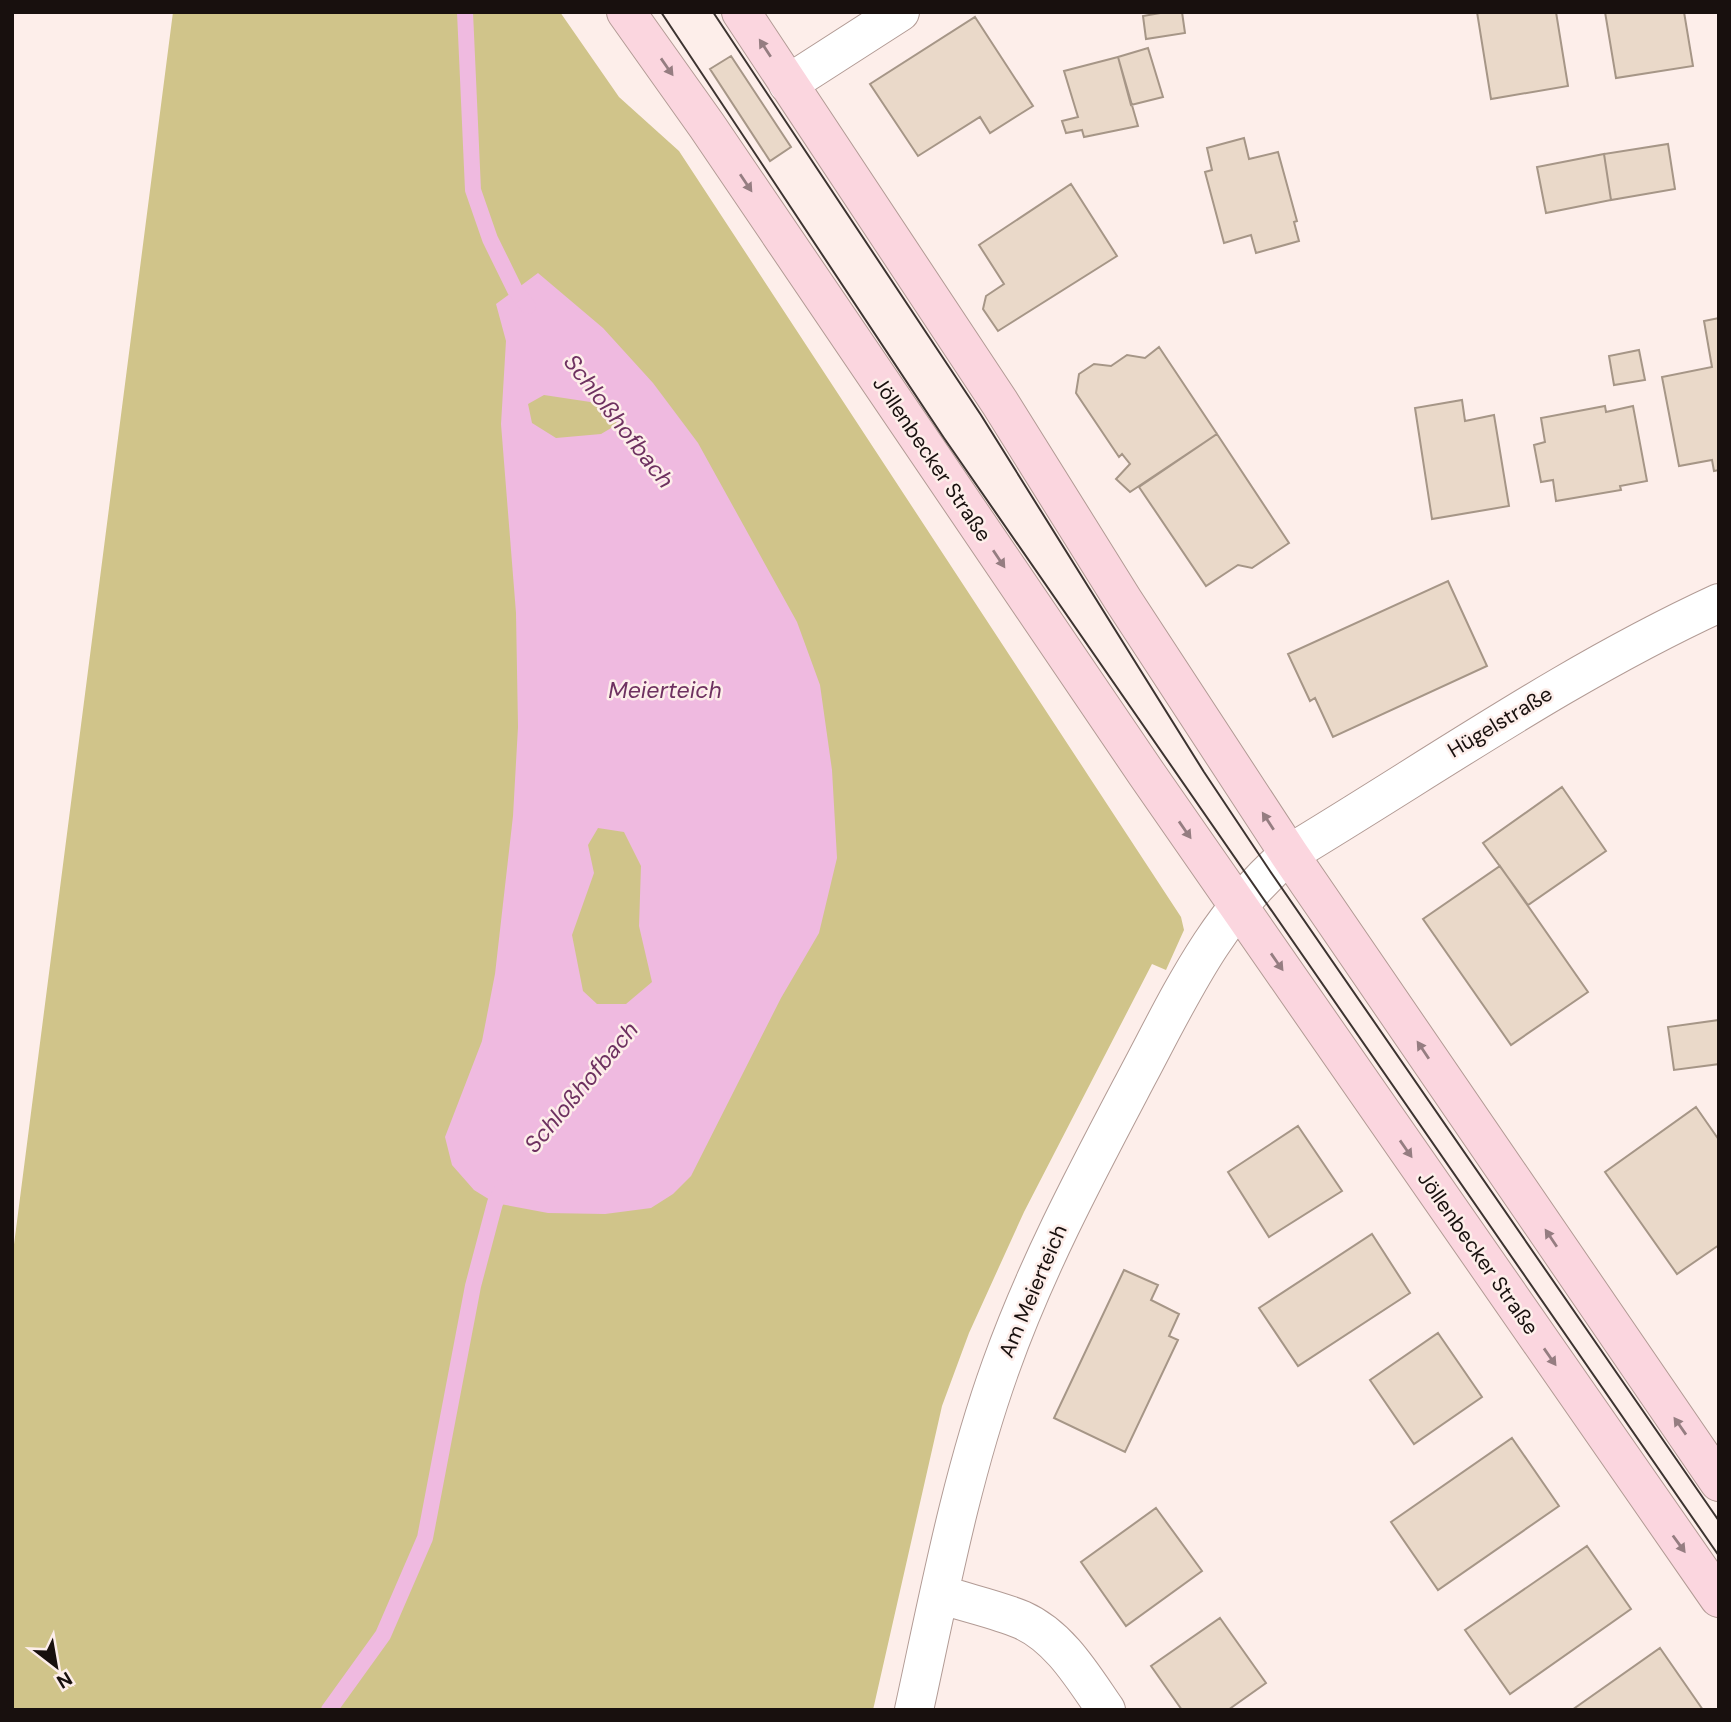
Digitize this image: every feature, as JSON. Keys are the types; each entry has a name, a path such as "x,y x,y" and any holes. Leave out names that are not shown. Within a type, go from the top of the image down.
{"main road":[{"name":"Jöllenbecker Straße","path":"626,12 708,126 1238,906 1719,1598"},
{"path":"741,12 1000,402 1123,600 1289,854 1719,1482"}],"street":[{"path":"788,84 900,12"},
{"name":"Hügelstraße","path":"1289,854 1534,700 1601,662 1719,603"},
{"path":"1238,906 1289,854"},
{"name":"Am Meierteich","path":"914,1710 973,1454 1015,1328 1066,1213 1187,983 1215,934 1238,906"},
{"path":"940,1594 1023,1620 1049,1638 1068,1657 1106,1710"}],"shaded area":[{"path":"173,12 560,12 619,97 679,151 1181,917 1184,930 1166,970 1152,964 1024,1212 969,1333 942,1406 873,1710 12,1710 12,1260"}],"water":[{"name":"Meierteich","path":"538,273 603,328 653,383 698,443 797,622 820,685 832,770 837,858 819,933 781,998 691,1176 673,1194 651,1208 605,1214 548,1213 495,1203 474,1190 452,1165 445,1137 482,1041 495,974 513,816 518,727 516,613 501,424 506,341 496,304","holes":["544,395 597,403 618,424 601,434 556,438 532,423 528,404","598,828 624,832 641,866 639,926 652,982 626,1004 597,1004 583,991 572,935 594,873 588,845"]}],"building":[{"path":"1182,12 1185,33 1146,39 1143,16"},
{"path":"1477,12 1556,12 1568,86 1491,99"},
{"path":"1605,12 1684,12 1693,66 1616,78"},
{"path":"975,17 1033,106 990,133 980,117 918,156 870,84"},
{"path":"1148,48 1163,97 1131,105 1118,57"},
{"path":"731,56 791,147 770,161 710,69"},
{"path":"1118,57 1138,126 1084,137 1082,130 1066,133 1062,121 1078,117 1064,71"},
{"path":"1244,138 1249,159 1278,152 1297,221 1294,222 1299,241 1256,253 1251,235 1224,243 1205,172 1212,170 1207,148"},
{"path":"1668,144 1675,189 1611,200 1604,154"},
{"path":"1604,154 1611,200 1546,213 1537,167"},
{"path":"1071,184 1117,256 998,331 983,309 986,296 1004,284 979,245"},
{"path":"1719,318 1719,470 1714,471 1712,460 1679,466 1662,377 1712,367 1704,321"},
{"path":"1159,347 1217,434 1130,492 1116,479 1130,464 1122,454 1119,457 1076,393 1079,374 1094,364 1111,366 1127,355 1145,358"},
{"path":"1639,350 1645,380 1614,385 1609,356"},
{"path":"1462,400 1465,421 1494,415 1509,506 1432,519 1415,408"},
{"path":"1605,406 1606,412 1633,406 1647,481 1620,486 1621,490 1556,501 1553,480 1541,482 1534,445 1545,442 1541,418"},
{"path":"1217,434 1289,543 1252,568 1238,565 1206,586 1139,487"},
{"path":"1448,581 1487,666 1333,737 1315,698 1310,701 1288,654"},
{"path":"1562,787 1606,851 1528,905 1483,843"},
{"path":"1500,866 1588,992 1511,1045 1423,919"},
{"path":"1719,1020 1719,1064 1674,1070 1668,1027"},
{"path":"1696,1107 1719,1140 1719,1245 1677,1274 1605,1172"},
{"path":"1298,1126 1342,1191 1269,1237 1228,1172"},
{"path":"1372,1234 1410,1293 1298,1366 1259,1308"},
{"path":"1124,1270 1158,1285 1151,1300 1179,1314 1169,1336 1178,1340 1125,1452 1054,1418"},
{"path":"1438,1333 1482,1397 1414,1444 1370,1380"},
{"path":"1512,1438 1559,1506 1438,1590 1391,1522"},
{"path":"1156,1508 1202,1571 1126,1626 1081,1562"},
{"path":"1587,1546 1631,1609 1510,1694 1465,1630"},
{"path":"1220,1618 1266,1683 1228,1710 1182,1710 1151,1666"},
{"path":"1660,1648 1703,1710 1572,1710"}],"waterway":[{"name":"Schloßhofbach","path":"465,12 473,190 490,239 515,290 528,306"},
{"name":"Schloßhofbach","path":"329,1710 383,1635 425,1538 473,1286 495,1203 505,1184"}],"tram line":[{"path":"661,12 944,438 1719,1556"},
{"path":"713,12 981,415 1204,772 1719,1521"}]}
